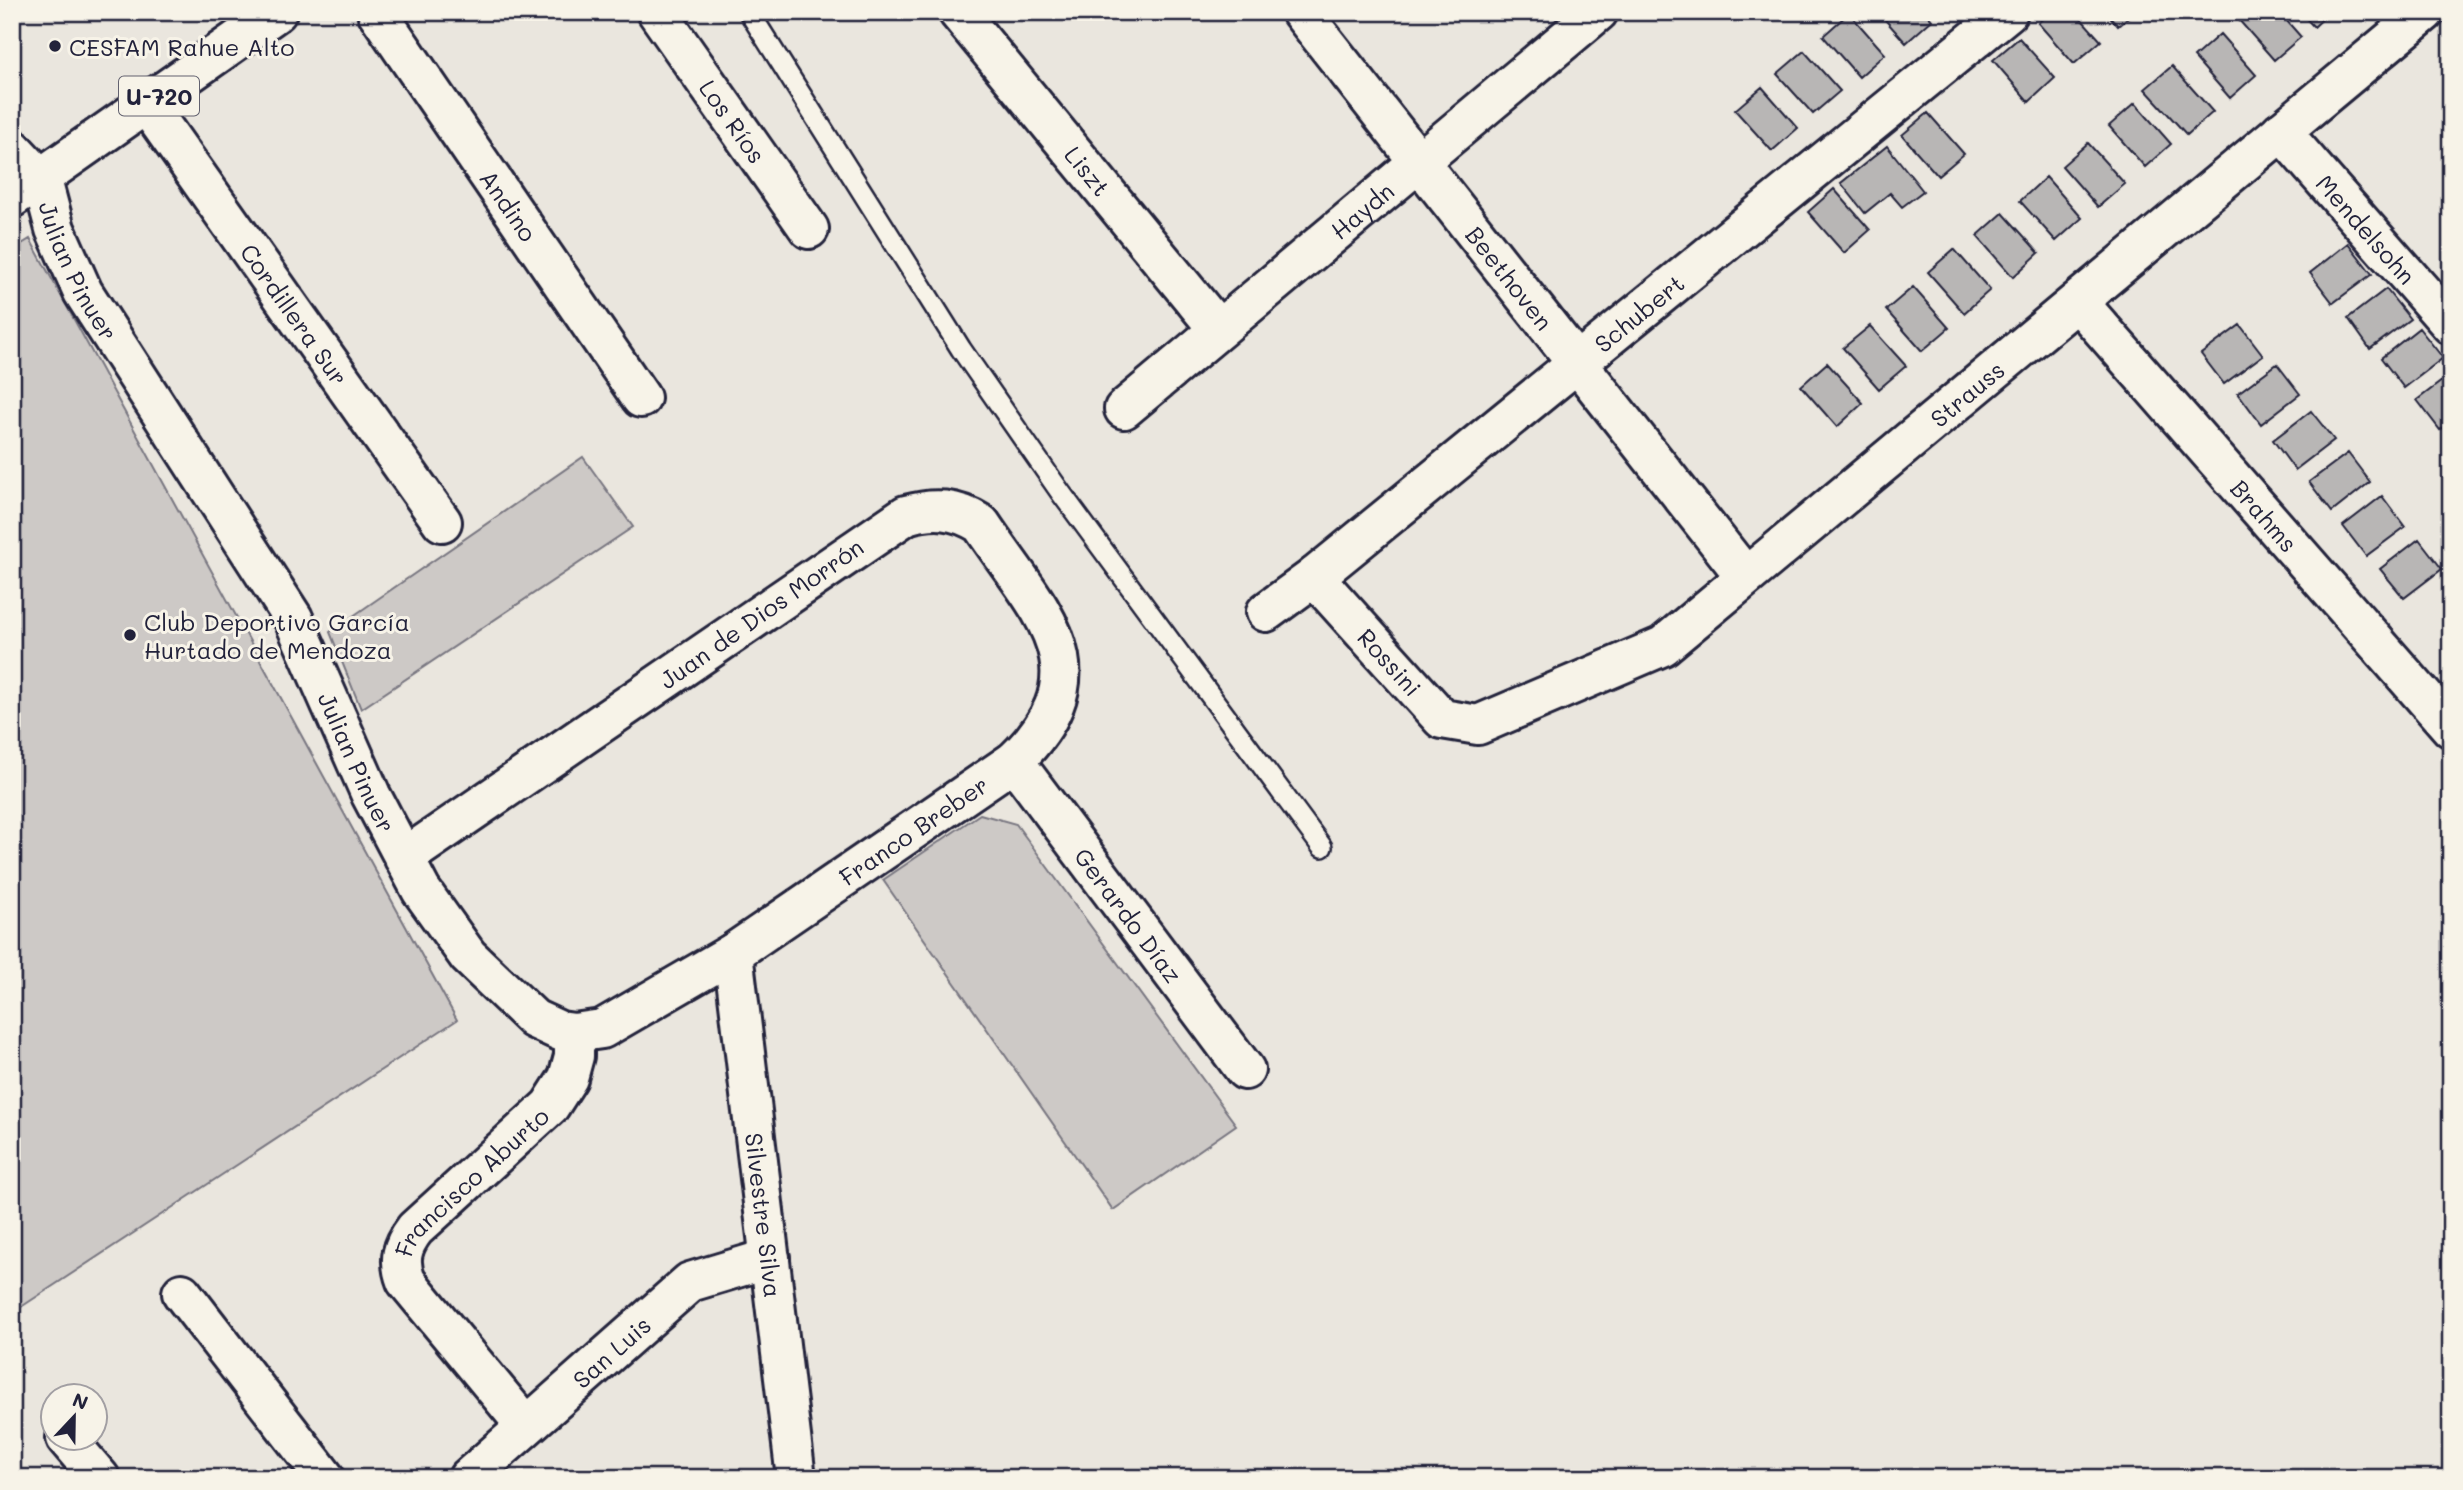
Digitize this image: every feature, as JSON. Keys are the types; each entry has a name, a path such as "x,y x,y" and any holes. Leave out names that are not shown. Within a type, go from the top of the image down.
{"street":[{"name":"U-720","path":"27,189 277,12"},
{"name":"Andino","path":"377,12 641,398"},
{"name":"Los Ríos","path":"657,12 809,229"},
{"name":"Liszt","path":"958,12 1218,329"},
{"name":"Beethoven","path":"1301,12 1745,576"},
{"name":"Haydn","path":"1124,409 1598,12"},
{"name":"Schubert","path":"1266,612 1314,577 2008,12"},
{"name":"Strauss","path":"1478,725 1663,646 2079,303 2425,12"},
{"name":"Cordillera Sur","path":"147,105 442,522"},
{"name":"Mendelsohn","path":"2281,131 2451,325"},
{"path":"12,148 27,189"},
{"name":"Julian Pinuer","path":"27,189 55,229 83,292 293,618 336,720 404,858 440,920 491,981 534,1019 560,1031 574,1033 602,1030 733,953"},
{"name":"Brahms","path":"2079,303 2451,728"},
{"name":"Juan de Dios Morrón","path":"404,858 891,523 913,513 938,509 953,511 981,524 1050,629 1061,653 1063,679"},
{"name":"Rossini","path":"1314,577 1442,719 1478,725"},
{"name":"Franco Breber","path":"733,953 1014,761 1034,742 1049,719 1063,679"},
{"name":"Gerardo Díaz","path":"1014,761 1245,1070"},
{"name":"Silvestre Silva","path":"733,953 796,1478"},
{"name":"Francisco Aburto","path":"525,1425 406,1281 401,1259 403,1248 415,1229 555,1100 568,1078 574,1056 574,1033"},
{"name":"San Luis","path":"468,1478 690,1282 770,1258"},
{"path":"182,1293 325,1478"},
{"path":"78,1452 100,1478"}],"lane":[{"path":"749,12 961,349 1061,493 1322,847"}],"shaded area":[{"name":"Club Deportivo García Hurtado de Mendoza","path":"30,239 457,1020 12,1313 12,250"},
{"path":"583,457 633,527 361,709 330,632"},
{"path":"980,814 1016,824 1236,1125 1113,1210 883,880"}],"building":[{"path":"1878,12 1925,12 1932,20 1906,43"},
{"path":"2050,12 2075,12 2101,41 2074,64 2038,23"},
{"path":"2106,12 2134,12 2118,26"},
{"path":"2246,12 2279,12 2301,37 2274,60 2238,19"},
{"path":"2300,12 2330,12 2314,27"},
{"path":"1849,13 1885,54 1859,77 1823,36"},
{"path":"2220,34 2256,75 2230,98 2194,57"},
{"path":"2019,38 2055,78 2029,102 1993,60"},
{"path":"1804,51 1840,91 1813,114 1777,74"},
{"path":"2172,66 2213,112 2187,135 2145,89"},
{"path":"1762,87 1798,128 1772,151 1735,110"},
{"path":"2135,103 2171,144 2145,167 2109,126"},
{"path":"1928,113 1964,154 1938,176 1902,135"},
{"path":"2088,143 2125,184 2098,207 2062,166"},
{"path":"1887,146 1923,191 1902,207 1890,193 1865,213 1841,183"},
{"path":"2046,177 2082,218 2056,241 2020,201"},
{"path":"1834,189 1870,230 1844,253 1808,212"},
{"path":"2003,213 2039,253 2013,277 1977,236"},
{"path":"2348,243 2372,274 2333,303 2310,273"},
{"path":"1954,249 1990,290 1964,313 1928,272"},
{"path":"1913,287 1949,328 1922,351 1886,310"},
{"path":"2386,289 2410,319 2370,349 2348,318"},
{"path":"2240,325 2263,355 2224,384 2201,354"},
{"path":"1870,326 1906,366 1879,389 1843,348"},
{"path":"2419,328 2443,358 2404,388 2381,358"},
{"path":"1827,363 1863,403 1837,427 1801,386"},
{"path":"2277,364 2300,394 2261,424 2238,393"},
{"path":"2451,374 2451,422 2440,430 2417,400"},
{"path":"2311,411 2334,440 2295,470 2273,440"},
{"path":"2348,453 2370,482 2332,512 2309,482"},
{"path":"2382,496 2405,527 2366,556 2343,526"},
{"path":"2419,539 2442,569 2404,598 2380,569"}],"place":[{"name":"CESFAM Rahue Alto","path":"55,46"},
{"name":"Club Deportivo García Hurtado de Mendoza","path":"130,635"}]}
